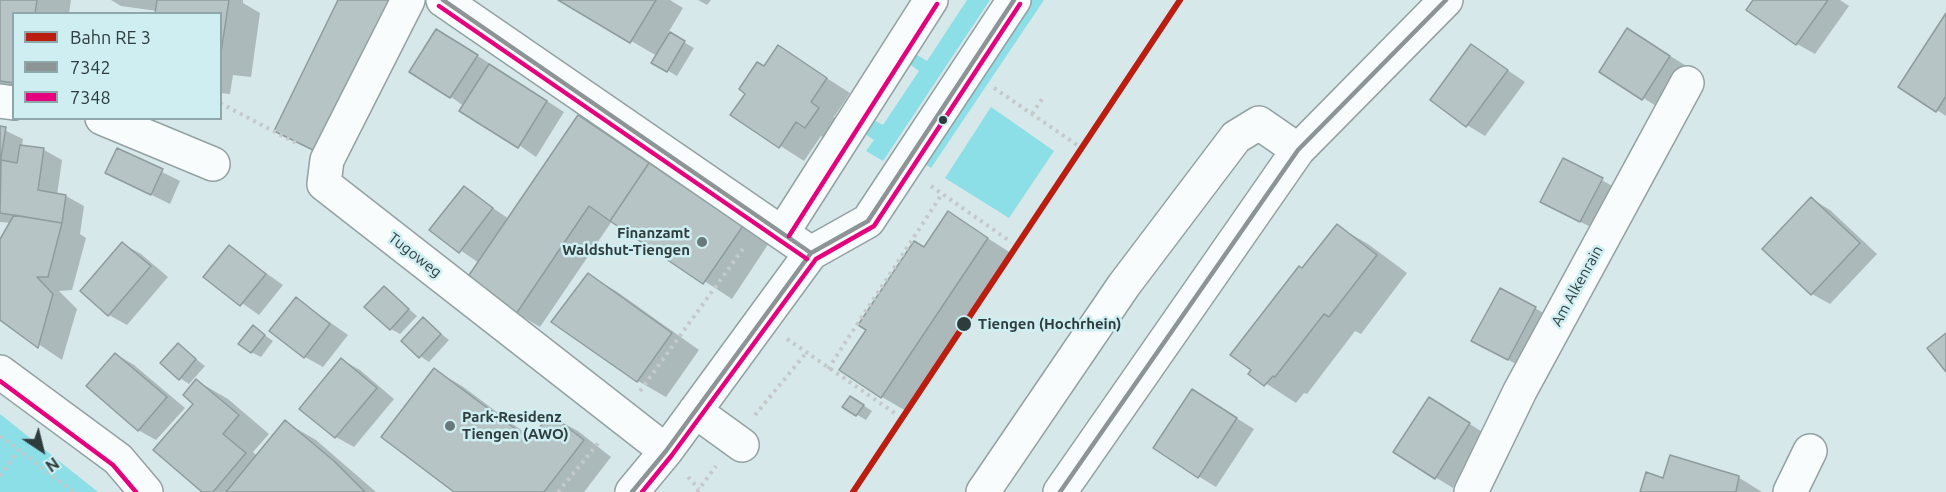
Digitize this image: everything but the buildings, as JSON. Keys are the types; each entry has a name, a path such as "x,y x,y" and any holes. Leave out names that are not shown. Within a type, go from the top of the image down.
{"street":[{"path":"327,160 408,0"},
{"path":"443,0 773,225 811,254"},
{"path":"773,225 931,0"},
{"path":"632,492 666,451 811,254 868,221 1014,0"},
{"path":"1060,492 1298,150 1446,0"},
{"name":"Am Alkenrain","path":"1470,492 1520,391 1687,83"},
{"path":"107,120 213,164"},
{"path":"983,492 1124,285 1236,137 1259,123 1298,150"},
{"name":"Tugoweg","path":"327,160 324,184 666,451"},
{"path":"0,372 118,459 146,492"},
{"path":"695,411 742,445"},
{"path":"1790,492 1810,451"}],"path":[{"path":"993,88 1077,145"},
{"path":"1032,114 1042,99"},
{"path":"222,104 327,160"},
{"path":"901,170 942,194 1011,242"},
{"path":"828,369 942,194"},
{"path":"558,492 773,225"},
{"path":"763,320 828,369 896,414"},
{"path":"0,436 74,492"},
{"path":"0,476 19,450"}],"shaded area":[{"path":"967,0 990,0 883,161 866,151 874,140 865,134 874,120 883,125 919,71 908,63 914,53 927,61"},
{"path":"1027,0 1044,0 931,168 920,161"},
{"path":"991,107 1054,151 1009,218 945,178"},
{"path":"0,414 98,492 0,492"}],"transit line":[{"name":"7342","path":"443,0 811,253"},
{"name":"7342","path":"632,492 666,451 811,253 868,221 1014,0"},
{"path":"853,492 1180,0"},
{"name":"7342","path":"1060,492 1298,150 1446,0"},
{"name":"7348","path":"789,236 937,4"},
{"name":"7348","path":"642,492 672,455 816,259 874,226 1020,4"},
{"name":"7348","path":"439,6 807,259"},
{"name":"7348","path":"0,381 113,465 136,492"}],"place":[{"name":"Finanzamt Waldshut-Tiengen","path":"702,242"},
{"name":"Tiengen (Hochrhein)","path":"964,324"},
{"name":"Park-Residenz Tiengen (AWO)","path":"450,426"}]}
